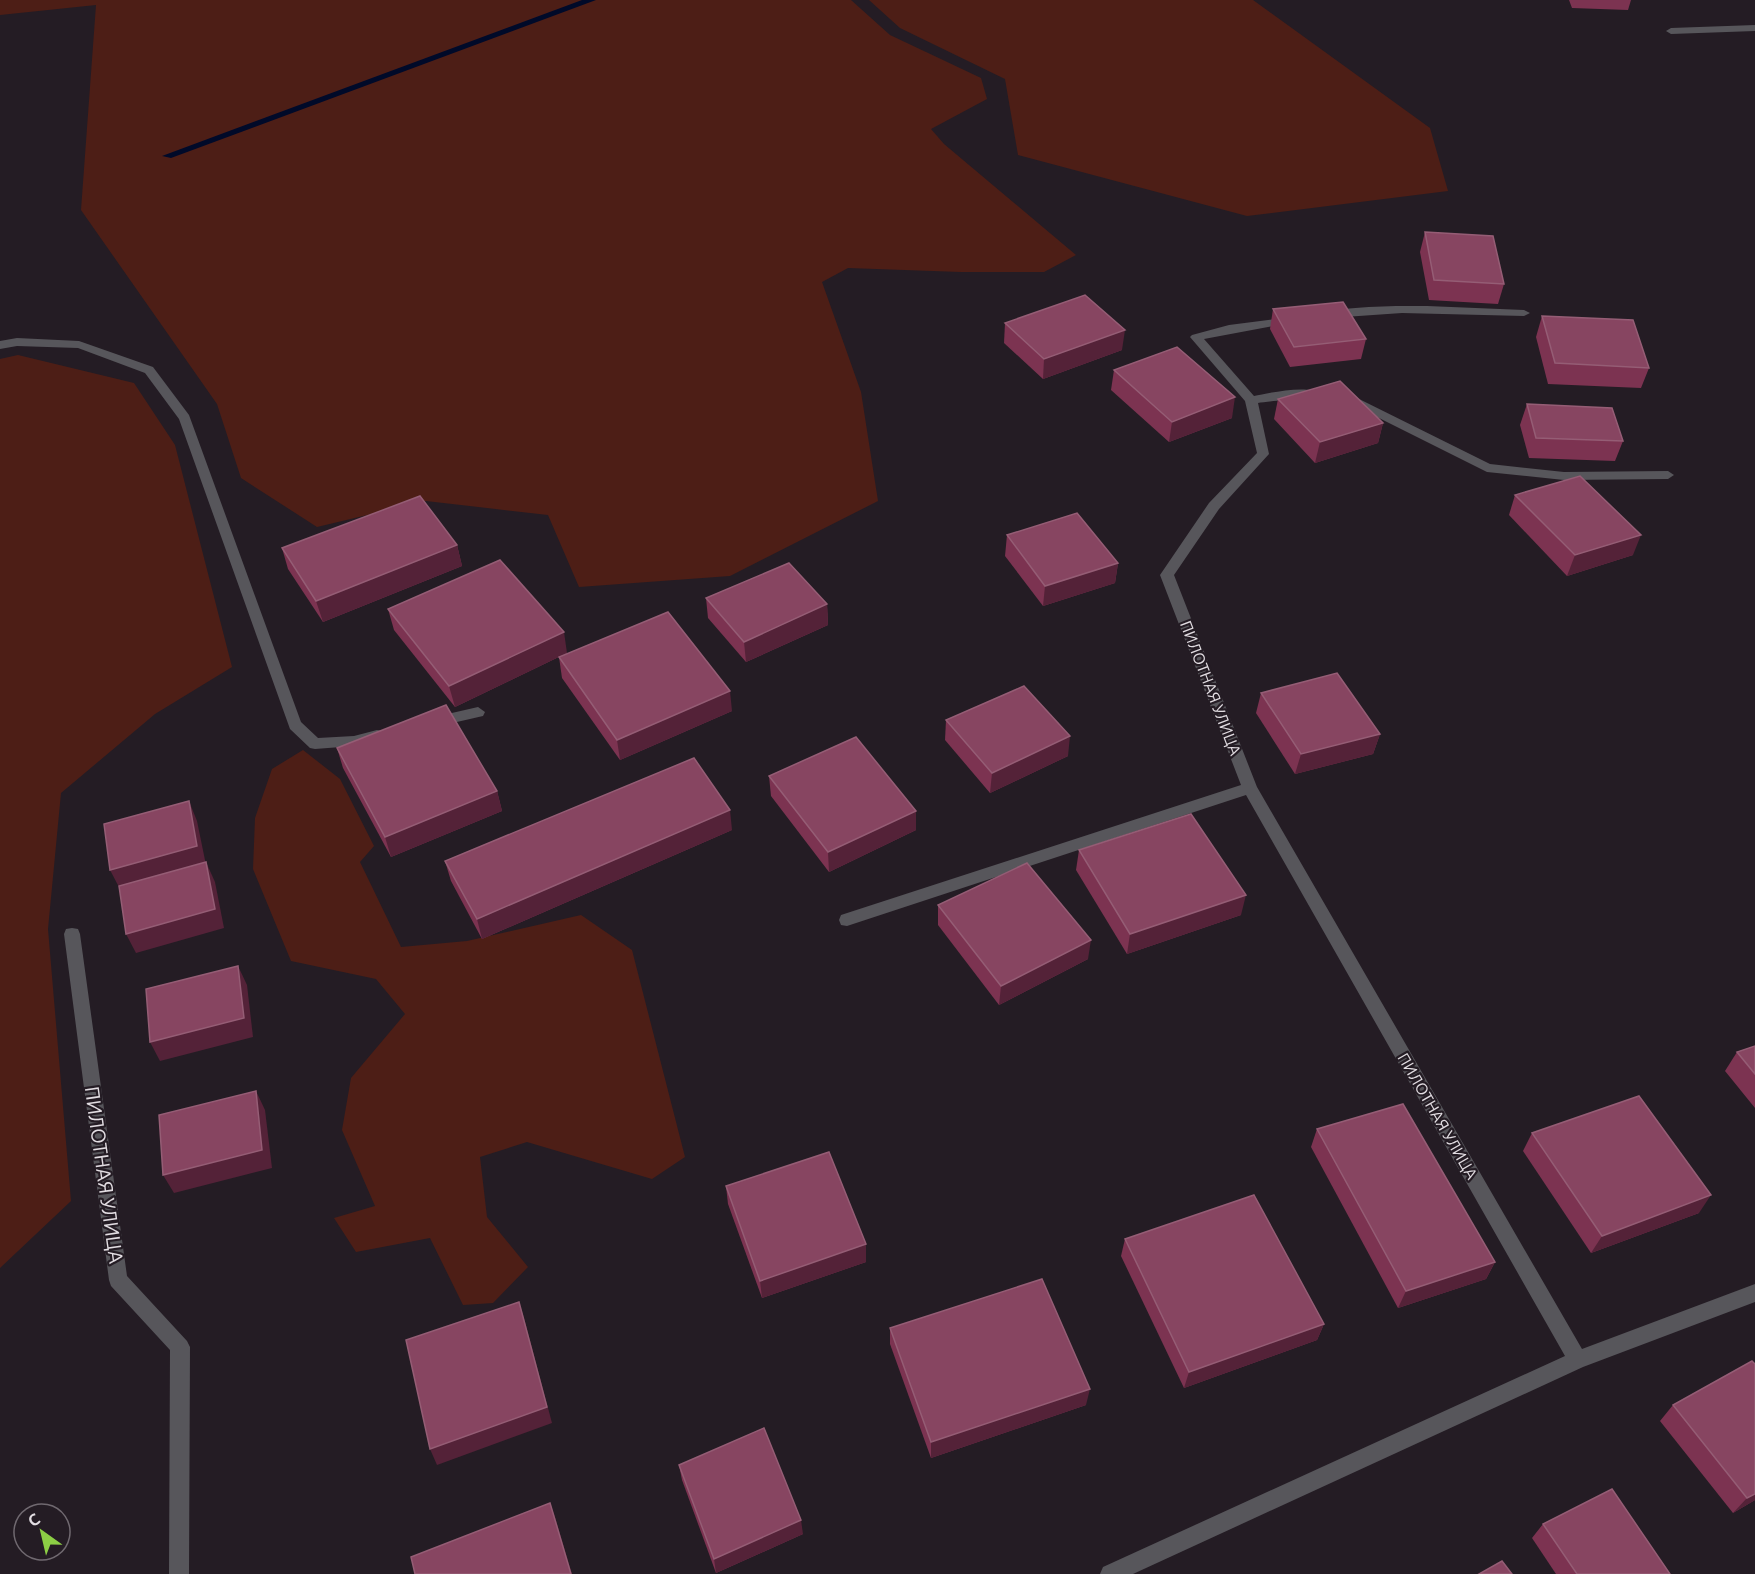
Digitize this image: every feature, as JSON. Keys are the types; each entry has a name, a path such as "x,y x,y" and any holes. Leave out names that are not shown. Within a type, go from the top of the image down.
{"street":[{"path":"1671,31 1755,28"},
{"path":"1323,316 1358,311 1436,309 1524,313"},
{"path":"1299,319 1229,329 1196,338 1251,400 1288,394 1343,395 1487,468 1564,476 1668,475"},
{"path":"0,345 17,342 79,345 149,370 185,418 295,725 315,744 354,741 388,733"},
{"name":"ПИЛОТНАЯ УЛИЦА","path":"1251,400 1263,454 1214,506 1167,575 1250,788 1578,1360"},
{"path":"422,725 478,712"},
{"path":"847,920 1250,788"},
{"name":"ПИЛОТНАЯ УЛИЦА","path":"72,934 118,1280 180,1347 179,1574"},
{"path":"1110,1574 1578,1360 1755,1293"}],"shaded area":[{"path":"0,0 851,0 890,35 981,78 987,99 931,129 944,144 1076,255 1044,272 848,268 822,282 861,392 878,501 730,576 579,587 548,515 426,501 317,527 241,478 217,404 81,210 96,5 0,15"},
{"path":"869,0 1253,0 1430,128 1448,191 1247,216 1018,155 1005,79 900,28"},
{"path":"18,355 134,383 175,445 232,667 155,714 61,793 48,929 71,1201 0,1268 0,359"},
{"path":"303,750 340,779 374,846 360,862 401,947 467,941 581,915 632,950 685,1157 652,1179 527,1142 480,1157 487,1217 528,1267 493,1303 463,1305 430,1238 356,1252 334,1218 375,1206 342,1130 351,1078 405,1014 376,979 291,961 253,869 255,818 272,769"}],"building":[{"path":"1425,232 1493,236 1504,284 1434,280"},
{"path":"1085,295 1125,330 1044,359 1005,323"},
{"path":"1343,302 1366,339 1294,347 1273,309"},
{"path":"1542,316 1633,320 1649,368 1555,363"},
{"path":"1177,347 1235,397 1172,422 1114,370"},
{"path":"1340,381 1383,423 1320,442 1278,399"},
{"path":"1527,404 1612,408 1623,441 1536,438"},
{"path":"1580,476 1641,535 1575,555 1515,495"},
{"path":"420,496 457,545 316,601 282,548"},
{"path":"1077,513 1118,563 1045,586 1007,535"},
{"path":"500,560 564,632 449,686 388,609"},
{"path":"789,563 827,604 744,642 706,598"},
{"path":"668,612 730,691 617,740 559,657"},
{"path":"1337,673 1380,734 1301,754 1261,693"},
{"path":"1024,686 1070,736 992,773 946,720"},
{"path":"446,705 497,791 385,837 337,748"},
{"path":"856,737 916,811 828,852 769,776"},
{"path":"694,758 730,810 477,919 445,861"},
{"path":"189,801 197,846 110,870 104,824"},
{"path":"1191,814 1246,895 1130,934 1079,850"},
{"path":"206,862 215,909 126,934 119,886"},
{"path":"1027,863 1091,940 1001,986 938,905"},
{"path":"238,966 244,1018 150,1042 146,989"},
{"path":"1755,1046 1755,1074 1737,1052"},
{"path":"256,1091 262,1150 163,1175 159,1115"},
{"path":"1639,1096 1711,1195 1602,1236 1532,1133"},
{"path":"1403,1104 1495,1262 1406,1291 1317,1129"},
{"path":"829,1152 866,1244 760,1281 726,1186"},
{"path":"1254,1195 1324,1324 1189,1372 1125,1239"},
{"path":"1042,1279 1090,1389 931,1442 890,1328"},
{"path":"519,1302 547,1407 430,1449 406,1340"},
{"path":"1752,1361 1755,1364 1755,1494 1747,1498 1673,1405"},
{"path":"764,1428 801,1520 714,1559 679,1465"},
{"path":"1612,1489 1670,1574 1577,1574 1543,1524"},
{"path":"550,1503 571,1574 415,1574 411,1557"},
{"path":"1502,1561 1512,1574 1479,1574"}],"waterway":[{"path":"167,156 591,0"}]}
